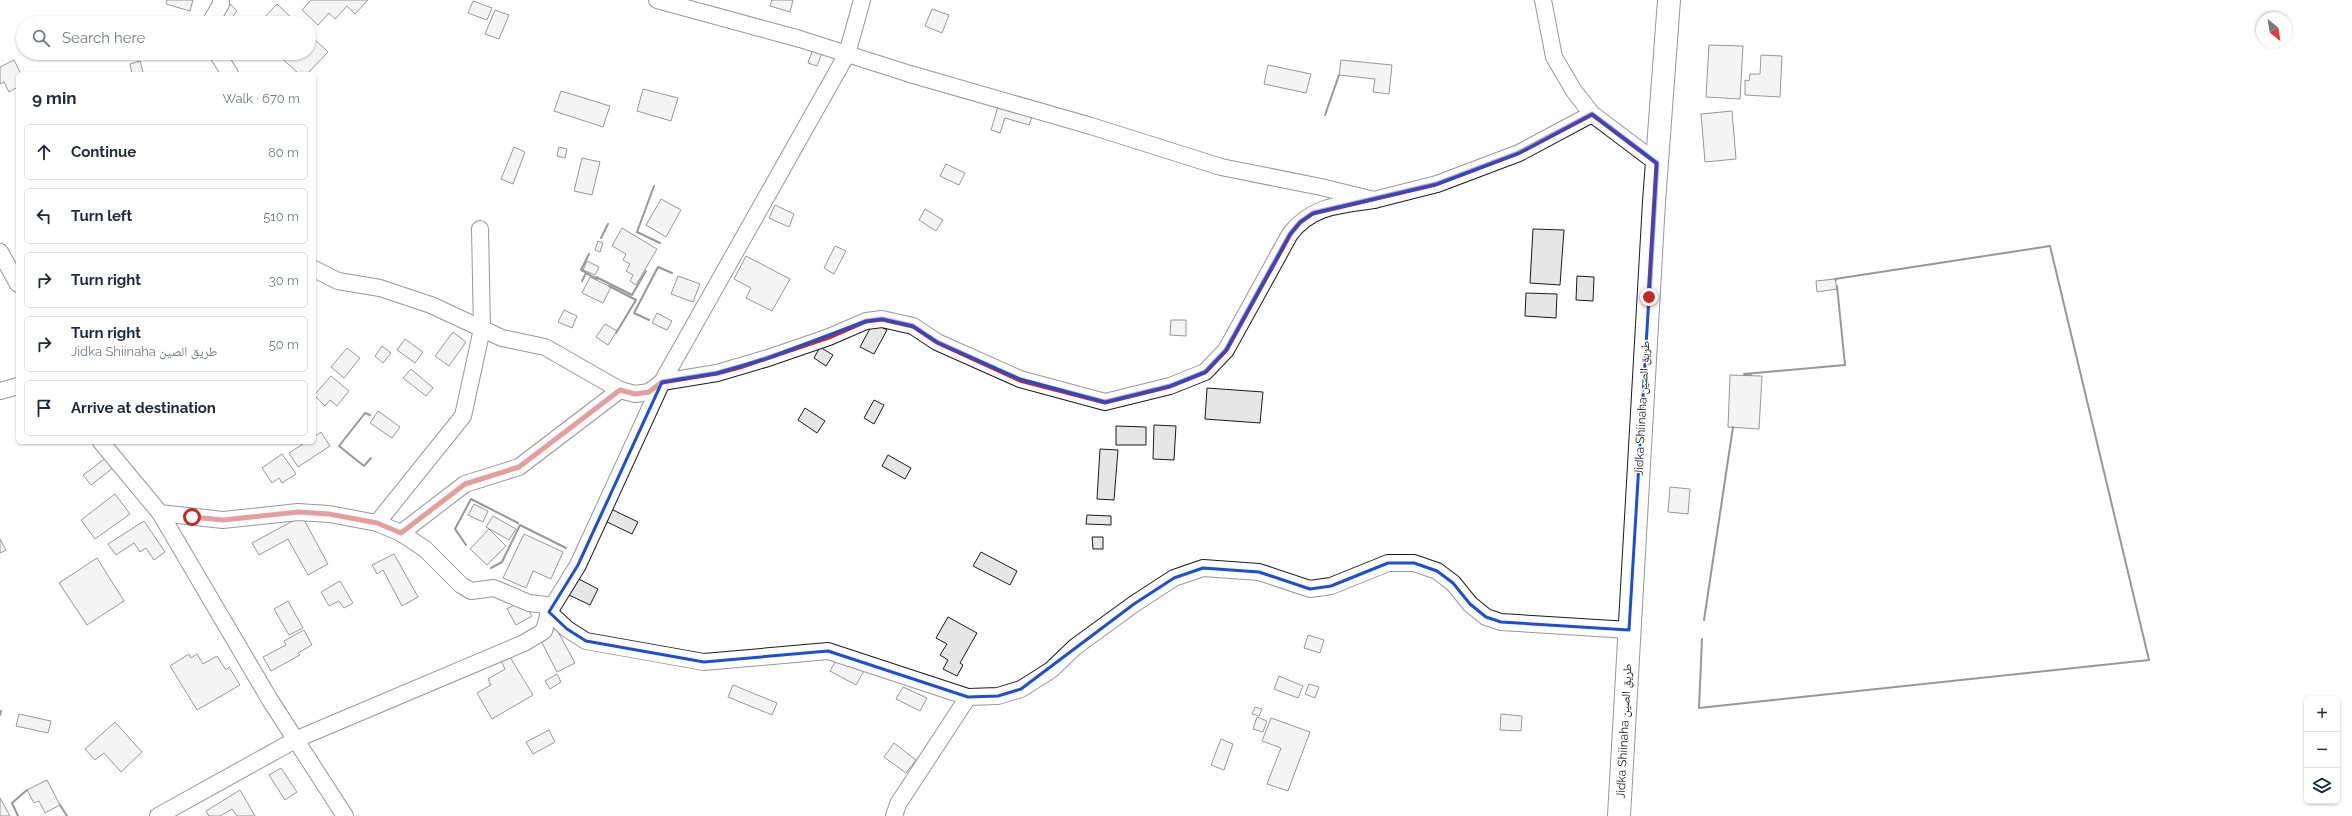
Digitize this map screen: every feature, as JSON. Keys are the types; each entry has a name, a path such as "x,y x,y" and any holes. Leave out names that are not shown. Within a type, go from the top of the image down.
{"main road":[{"name":"Jidka Shiinaha طريق الصين","path":"1619,816 1657,163 1669,0"}],"street":[{"path":"214,16 221,4 220,0"},
{"path":"657,0 848,54 1091,126 1221,167 1321,187 1374,200"},
{"path":"158,816 297,739 524,643 544,631 549,612 578,565 662,382 848,54 862,0"},
{"path":"1543,0 1554,57 1574,91 1592,114 1657,163"},
{"path":"221,60 229,72"},
{"path":"316,270 338,281 380,288 431,305 513,342 545,347 620,390 635,394 649,392 662,382 725,371 816,342 866,321 882,319 913,326 937,342 1020,380 1105,402 1170,386 1205,372 1226,350 1290,234 1300,222 1313,213 1333,206 1374,200 1436,184 1518,153 1592,114"},
{"path":"377,523 463,416 482,329 480,229"},
{"path":"0,252 16,276"},
{"path":"0,391 16,387"},
{"path":"401,533 465,484 519,467 620,390"},
{"path":"104,444 160,514 270,700 297,739 345,816"},
{"path":"160,514 223,520 298,512 329,514 377,523 401,533 425,548 461,585 471,590 494,588 529,603 546,605 549,612 567,629 586,640 704,662 828,651 968,696 998,696 1021,689 1051,670 1076,647 1134,604 1174,578 1203,568 1259,572 1310,589 1331,586 1388,563 1414,562 1437,571 1453,583 1470,604 1486,617 1501,622 1629,630"},
{"path":"894,816 898,804 968,696"}],"highlighted area":[{"path":"1592,114 1657,163 1629,630 1501,622 1486,617 1470,604 1453,583 1437,571 1414,563 1388,563 1331,586 1310,589 1259,572 1203,568 1174,578 1134,604 1021,689 998,696 968,697 828,651 704,662 586,641 567,629 549,612 578,565 662,382 717,373 768,358 866,321 882,319 913,326 937,342 1020,379 1105,402 1170,386 1205,372 1226,350 1290,234 1300,222 1313,213 1437,184 1519,153"}],"building":[{"path":"167,0 193,0 190,11 166,4"},
{"path":"311,0 368,0 355,14 347,6 335,19 329,13 318,25 316,23 316,16 308,16 302,10"},
{"path":"772,0 793,0 790,12 770,6"},
{"path":"473,1 492,8 487,20 468,13"},
{"path":"230,4 237,11 233,16 221,16"},
{"path":"277,4 290,16 266,16"},
{"path":"932,9 949,15 942,33 925,26"},
{"path":"495,10 509,15 499,39 485,34"},
{"path":"316,41 328,52 309,72 297,72 284,60 316,60"},
{"path":"1709,45 1743,46 1740,99 1706,97"},
{"path":"813,49 822,53 817,66 808,63"},
{"path":"1761,55 1782,56 1780,97 1745,95 1745,80 1749,81 1750,74 1760,74"},
{"path":"14,60 20,72 16,72 16,88 9,92 4,82 0,84 0,67"},
{"path":"1341,60 1392,65 1389,94 1373,92 1375,79 1339,75"},
{"path":"140,61 143,72 132,72 130,64"},
{"path":"1268,65 1311,74 1306,93 1264,84"},
{"path":"643,89 678,98 671,121 637,111"},
{"path":"561,91 610,106 603,127 554,111"},
{"path":"999,103 1033,114 1029,125 1005,118 1000,133 991,130"},
{"path":"1732,111 1736,159 1705,162 1701,114"},
{"path":"514,147 525,152 513,184 501,179"},
{"path":"559,147 567,149 565,158 557,156"},
{"path":"582,158 600,162 592,195 574,191"},
{"path":"946,164 965,173 959,185 940,176"},
{"path":"661,199 681,210 666,237 646,225"},
{"path":"775,205 794,214 789,227 769,218"},
{"path":"925,209 943,220 936,231 919,220"},
{"path":"622,228 657,249 636,285 630,281 633,275 626,271 630,264 623,260 626,254 612,246"},
{"path":"1533,229 1564,230 1560,285 1530,283"},
{"path":"598,241 603,243 600,252 595,250"},
{"path":"835,246 846,251 834,274 824,268"},
{"path":"746,256 790,279 772,311 746,298 751,288 734,279"},
{"path":"587,261 599,267 595,275 583,270"},
{"path":"678,276 700,284 693,302 671,294"},
{"path":"1577,276 1594,277 1593,301 1576,300"},
{"path":"590,277 611,287 603,303 582,293"},
{"path":"1835,279 1837,289 1817,292 1816,281"},
{"path":"1526,293 1557,294 1556,318 1525,316"},
{"path":"564,310 577,316 572,328 558,322"},
{"path":"657,313 672,321 667,330 652,323"},
{"path":"1171,320 1186,320 1186,336 1170,335"},
{"path":"873,323 887,330 874,354 860,347"},
{"path":"605,324 617,331 608,345 596,337"},
{"path":"453,332 466,342 449,366 435,356"},
{"path":"405,339 423,352 415,363 397,350"},
{"path":"382,346 391,353 383,363 375,356"},
{"path":"820,347 833,355 826,366 814,358"},
{"path":"347,348 360,358 344,378 331,367"},
{"path":"411,369 433,388 426,396 403,378"},
{"path":"1730,375 1762,376 1759,429 1728,427"},
{"path":"331,376 349,391 337,406 330,400 325,406 316,397 316,393"},
{"path":"1207,388 1263,392 1260,423 1205,419"},
{"path":"874,400 884,405 874,424 864,418"},
{"path":"805,408 825,421 817,433 798,420"},
{"path":"378,411 400,427 392,438 370,423"},
{"path":"1154,425 1176,426 1174,460 1153,459"},
{"path":"1116,426 1146,427 1146,445 1116,445"},
{"path":"321,432 330,446 298,467 289,453 303,444 316,444 316,436"},
{"path":"1100,449 1118,450 1114,500 1097,499"},
{"path":"282,454 296,474 282,483 279,478 272,483 262,468"},
{"path":"888,455 911,468 905,479 882,466"},
{"path":"106,458 113,468 91,485 83,475"},
{"path":"1670,487 1690,489 1688,514 1668,512"},
{"path":"115,494 130,514 95,539 81,520"},
{"path":"474,504 488,511 483,522 468,515"},
{"path":"611,509 638,522 632,534 605,521"},
{"path":"1087,515 1111,516 1111,525 1086,524"},
{"path":"302,516 328,564 308,575 288,539 259,555 252,543"},
{"path":"493,516 516,529 509,540 486,527"},
{"path":"144,521 165,552 154,560 146,548 140,552 134,543 116,555 108,544"},
{"path":"489,529 506,546 487,565 470,549"},
{"path":"524,534 563,552 551,579 533,571 526,588 503,578"},
{"path":"1092,537 1103,537 1103,549 1093,549"},
{"path":"0,539 6,550 0,553"},
{"path":"981,552 1017,571 1010,585 973,566"},
{"path":"394,554 418,597 402,606 383,570 377,574 372,565"},
{"path":"97,558 124,601 87,625 59,583"},
{"path":"575,577 598,589 590,605 567,594"},
{"path":"340,581 353,603 344,608 339,601 329,606 321,592"},
{"path":"523,600 532,616 516,625 507,609"},
{"path":"288,601 303,628 289,635 274,609"},
{"path":"948,617 977,633 960,663 963,665 957,676 943,669 948,660 940,655 947,644 936,638"},
{"path":"556,628 575,663 557,672 539,637"},
{"path":"304,630 312,645 298,653 300,655 271,671 263,657 286,645 284,641"},
{"path":"1308,635 1324,640 1320,653 1304,648"},
{"path":"507,652 533,695 492,719 477,693 491,685 488,679 505,669 499,657"},
{"path":"189,654 191,658 197,654 203,664 217,656 226,670 229,667 240,685 197,710 170,666"},
{"path":"838,657 864,671 856,685 830,671"},
{"path":"557,674 561,682 550,689 545,681"},
{"path":"1279,676 1303,686 1298,698 1274,689"},
{"path":"1309,684 1319,687 1315,698 1305,694"},
{"path":"733,685 777,703 772,715 728,697"},
{"path":"903,687 927,698 920,711 896,699"},
{"path":"1255,707 1262,709 1259,716 1252,714"},
{"path":"19,714 51,721 48,733 16,726"},
{"path":"1501,714 1522,716 1521,731 1500,730"},
{"path":"1257,717 1267,721 1263,732 1253,729"},
{"path":"1271,718 1310,732 1288,791 1267,784 1281,748 1262,741"},
{"path":"115,722 142,752 121,772 104,753 95,760 85,749"},
{"path":"549,730 555,742 533,754 526,742"},
{"path":"1221,739 1233,744 1224,770 1211,765"},
{"path":"894,743 916,760 906,773 884,757"},
{"path":"281,768 297,792 285,800 269,775"},
{"path":"47,780 60,805 45,813 39,801 34,803 27,790"},
{"path":"240,790 255,816 237,816 232,809 220,816 209,816 206,811"},
{"path":"0,798 10,816 0,816"}],"wall":[{"path":"1325,115 1339,75"},
{"path":"654,186 637,232 660,243"},
{"path":"601,238 608,224"},
{"path":"1702,639 1699,708 2149,660 2050,246 1835,279 1836,280"},
{"path":"585,272 581,270 589,254"},
{"path":"649,320 634,313 658,267 672,273"},
{"path":"596,277 632,295 646,271"},
{"path":"582,281 586,273 597,279"},
{"path":"609,286 636,300 616,333"},
{"path":"1751,375 1744,374 1845,365 1837,286"},
{"path":"370,415 365,413 339,446 364,466 371,458"},
{"path":"1704,620 1733,427"},
{"path":"466,545 455,529 471,499 518,523"},
{"path":"491,568 502,562 520,525 566,548"},
{"path":"0,715 1,711"},
{"path":"18,816 12,803 27,790"},
{"path":"60,805 67,816"}],"route":[{"path":"192,517 223,520 298,512 329,514 377,523 401,533 465,484 519,467 620,390 635,394 649,392 662,382 717,373 768,358 829,337 866,321 882,319 913,326 937,342 1020,380 1105,402 1170,386 1205,372 1226,350 1290,234 1300,222 1313,213 1333,206 1374,200 1436,184 1518,153 1592,114 1657,163 1649,297"}]}
